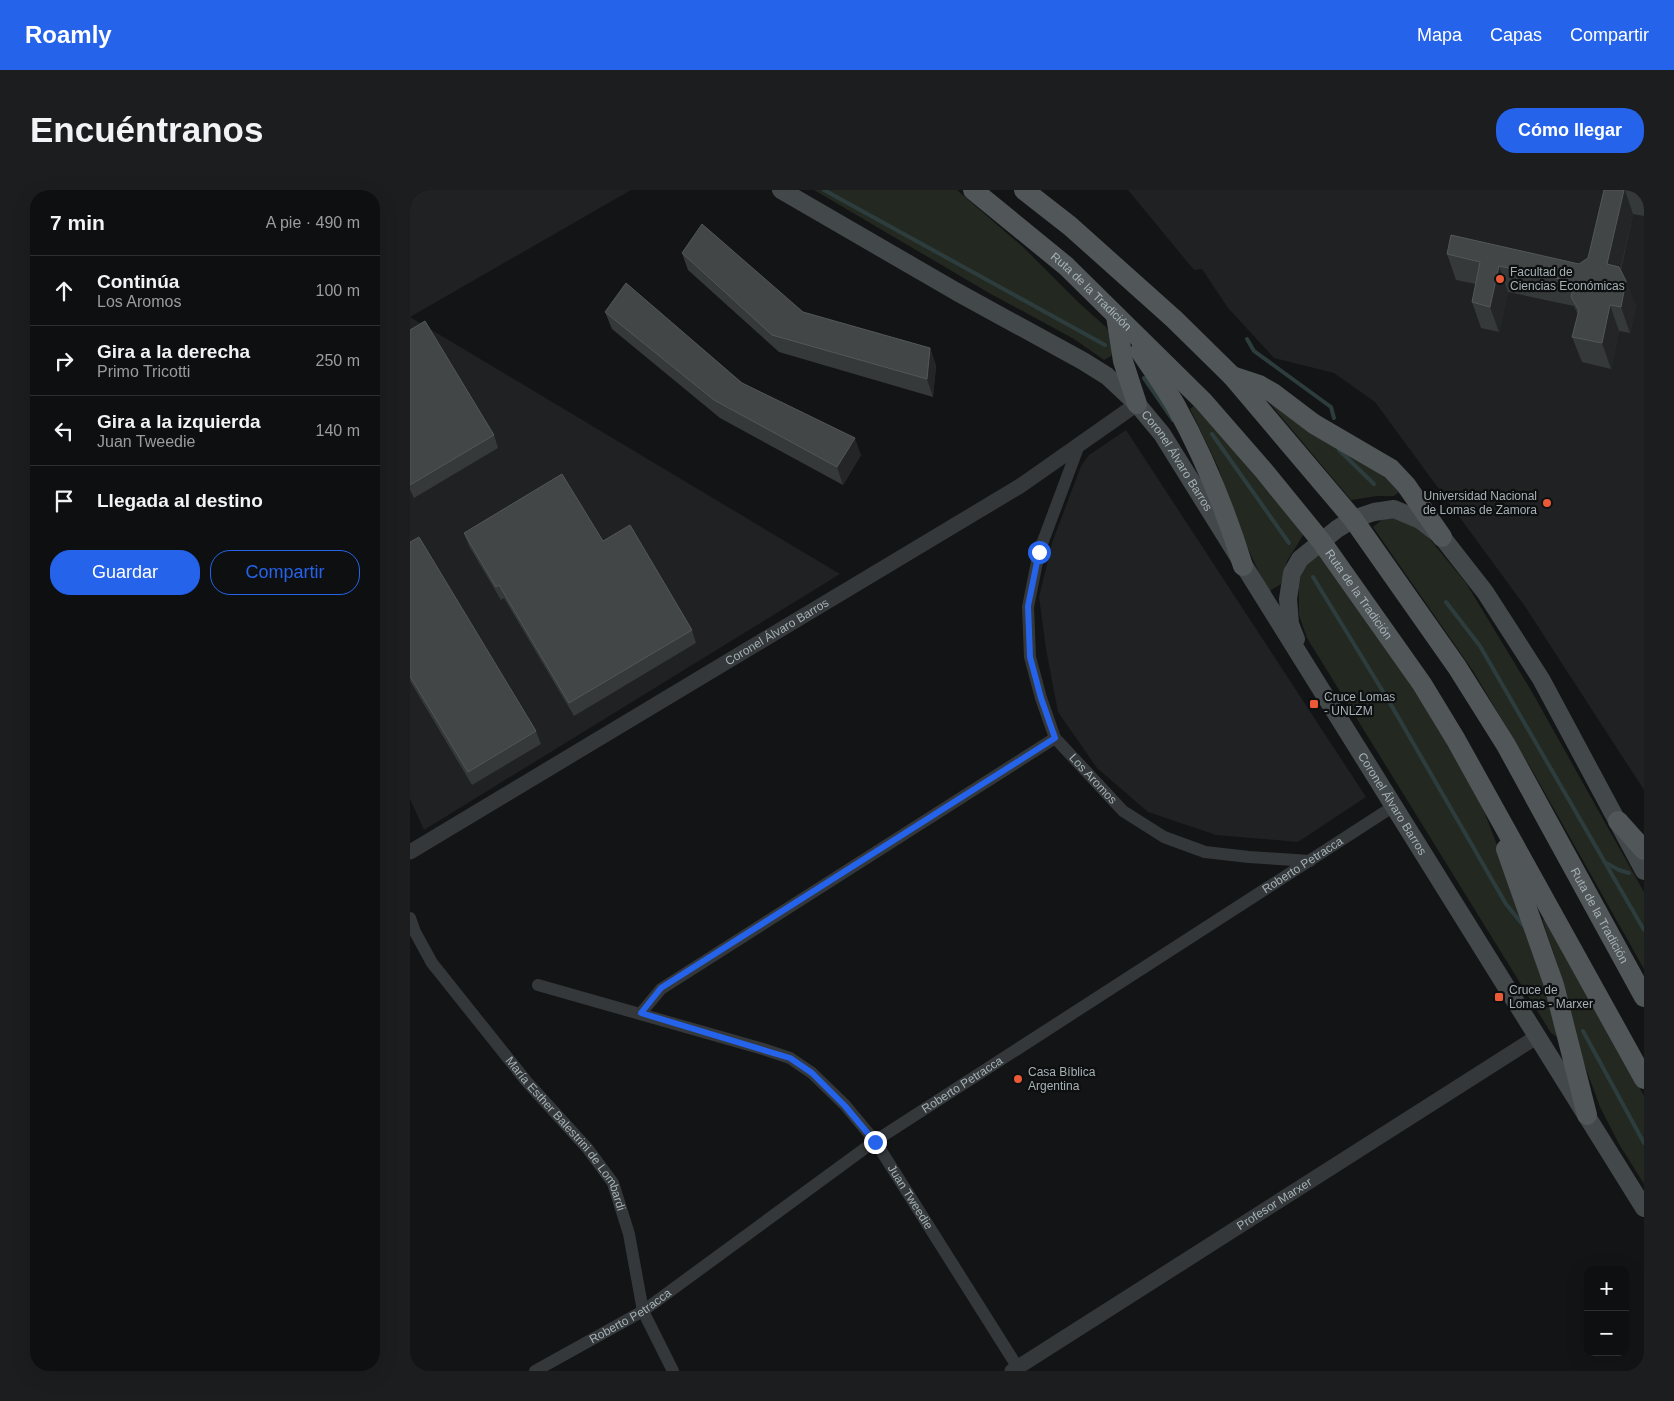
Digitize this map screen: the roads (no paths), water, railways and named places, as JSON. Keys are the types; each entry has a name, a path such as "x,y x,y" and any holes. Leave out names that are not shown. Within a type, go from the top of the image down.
{"main road":[{"name":"Coronel Álvaro Barros","path":"781,190 957,292 1108,376 1137,404 1162,434 1644,1208"},
{"name":"Ruta de la Tradición","path":"973,190 1066,266 1203,401 1264,471 1321,541 1422,684 1488,795 1644,1078"},
{"name":"Ruta de la Tradición","path":"1024,190 1070,226 1174,319 1232,376 1352,519 1456,667 1506,745 1644,997"},
{"path":"1116,316 1124,361 1137,404"},
{"path":"1116,316 1175,404 1196,444 1244,566"},
{"path":"1232,376 1259,385 1273,393 1314,424 1391,469 1406,485 1442,537 1485,592 1541,679 1644,870"},
{"path":"1304,663 1290,624 1288,599 1292,573 1300,559 1352,519 1374,512 1394,509 1420,520 1442,537"},
{"path":"1488,795 1554,985 1587,1115"},
{"path":"1618,821 1644,850"}],"street":[{"name":"Coronel Álvaro Barros","path":"410,852 1020,486 1137,404"},
{"name":"Los Aromos","path":"1079,445 1039,552 1028,606 1030,657 1041,698 1055,738 1124,811 1164,837 1205,852 1310,861"},
{"path":"641,1013 661,988 1055,738"},
{"name":"Roberto Petracca","path":"535,1371 643,1311 875,1142 1394,806"},
{"name":"María Esther Balestrini de Lombardi","path":"410,918 415,932 432,963 527,1082 588,1149 613,1183 629,1234 643,1311 673,1371"},
{"name":"Juan Tweedie","path":"538,985 641,1013 790,1058 812,1073 845,1106 875,1142 1017,1370"},
{"name":"Profesor Marxer","path":"1017,1370 1538,1036"}],"waterway":[{"path":"824,190 1105,345"},
{"path":"1247,339 1254,351 1331,407 1334,418"},
{"path":"1144,378 1173,420"},
{"path":"1212,434 1289,543"},
{"path":"1339,450 1374,484"},
{"path":"1313,577 1390,703 1506,904 1523,925"},
{"path":"1446,602 1480,646 1644,930"},
{"path":"1606,863 1629,873"},
{"path":"1583,1031 1644,1143"}],"place":[{"name":"Facultad de Ciencias Económicas","path":"1500,279"},
{"name":"Universidad Nacional de Lomas de Zamora","path":"1547,503"},
{"name":"Cruce Lomas - UNLZM","path":"1314,704"},
{"name":"Cruce de Lomas - Marxer","path":"1499,997"},
{"name":"Casa Bíblica Argentina","path":"1018,1079"}]}
